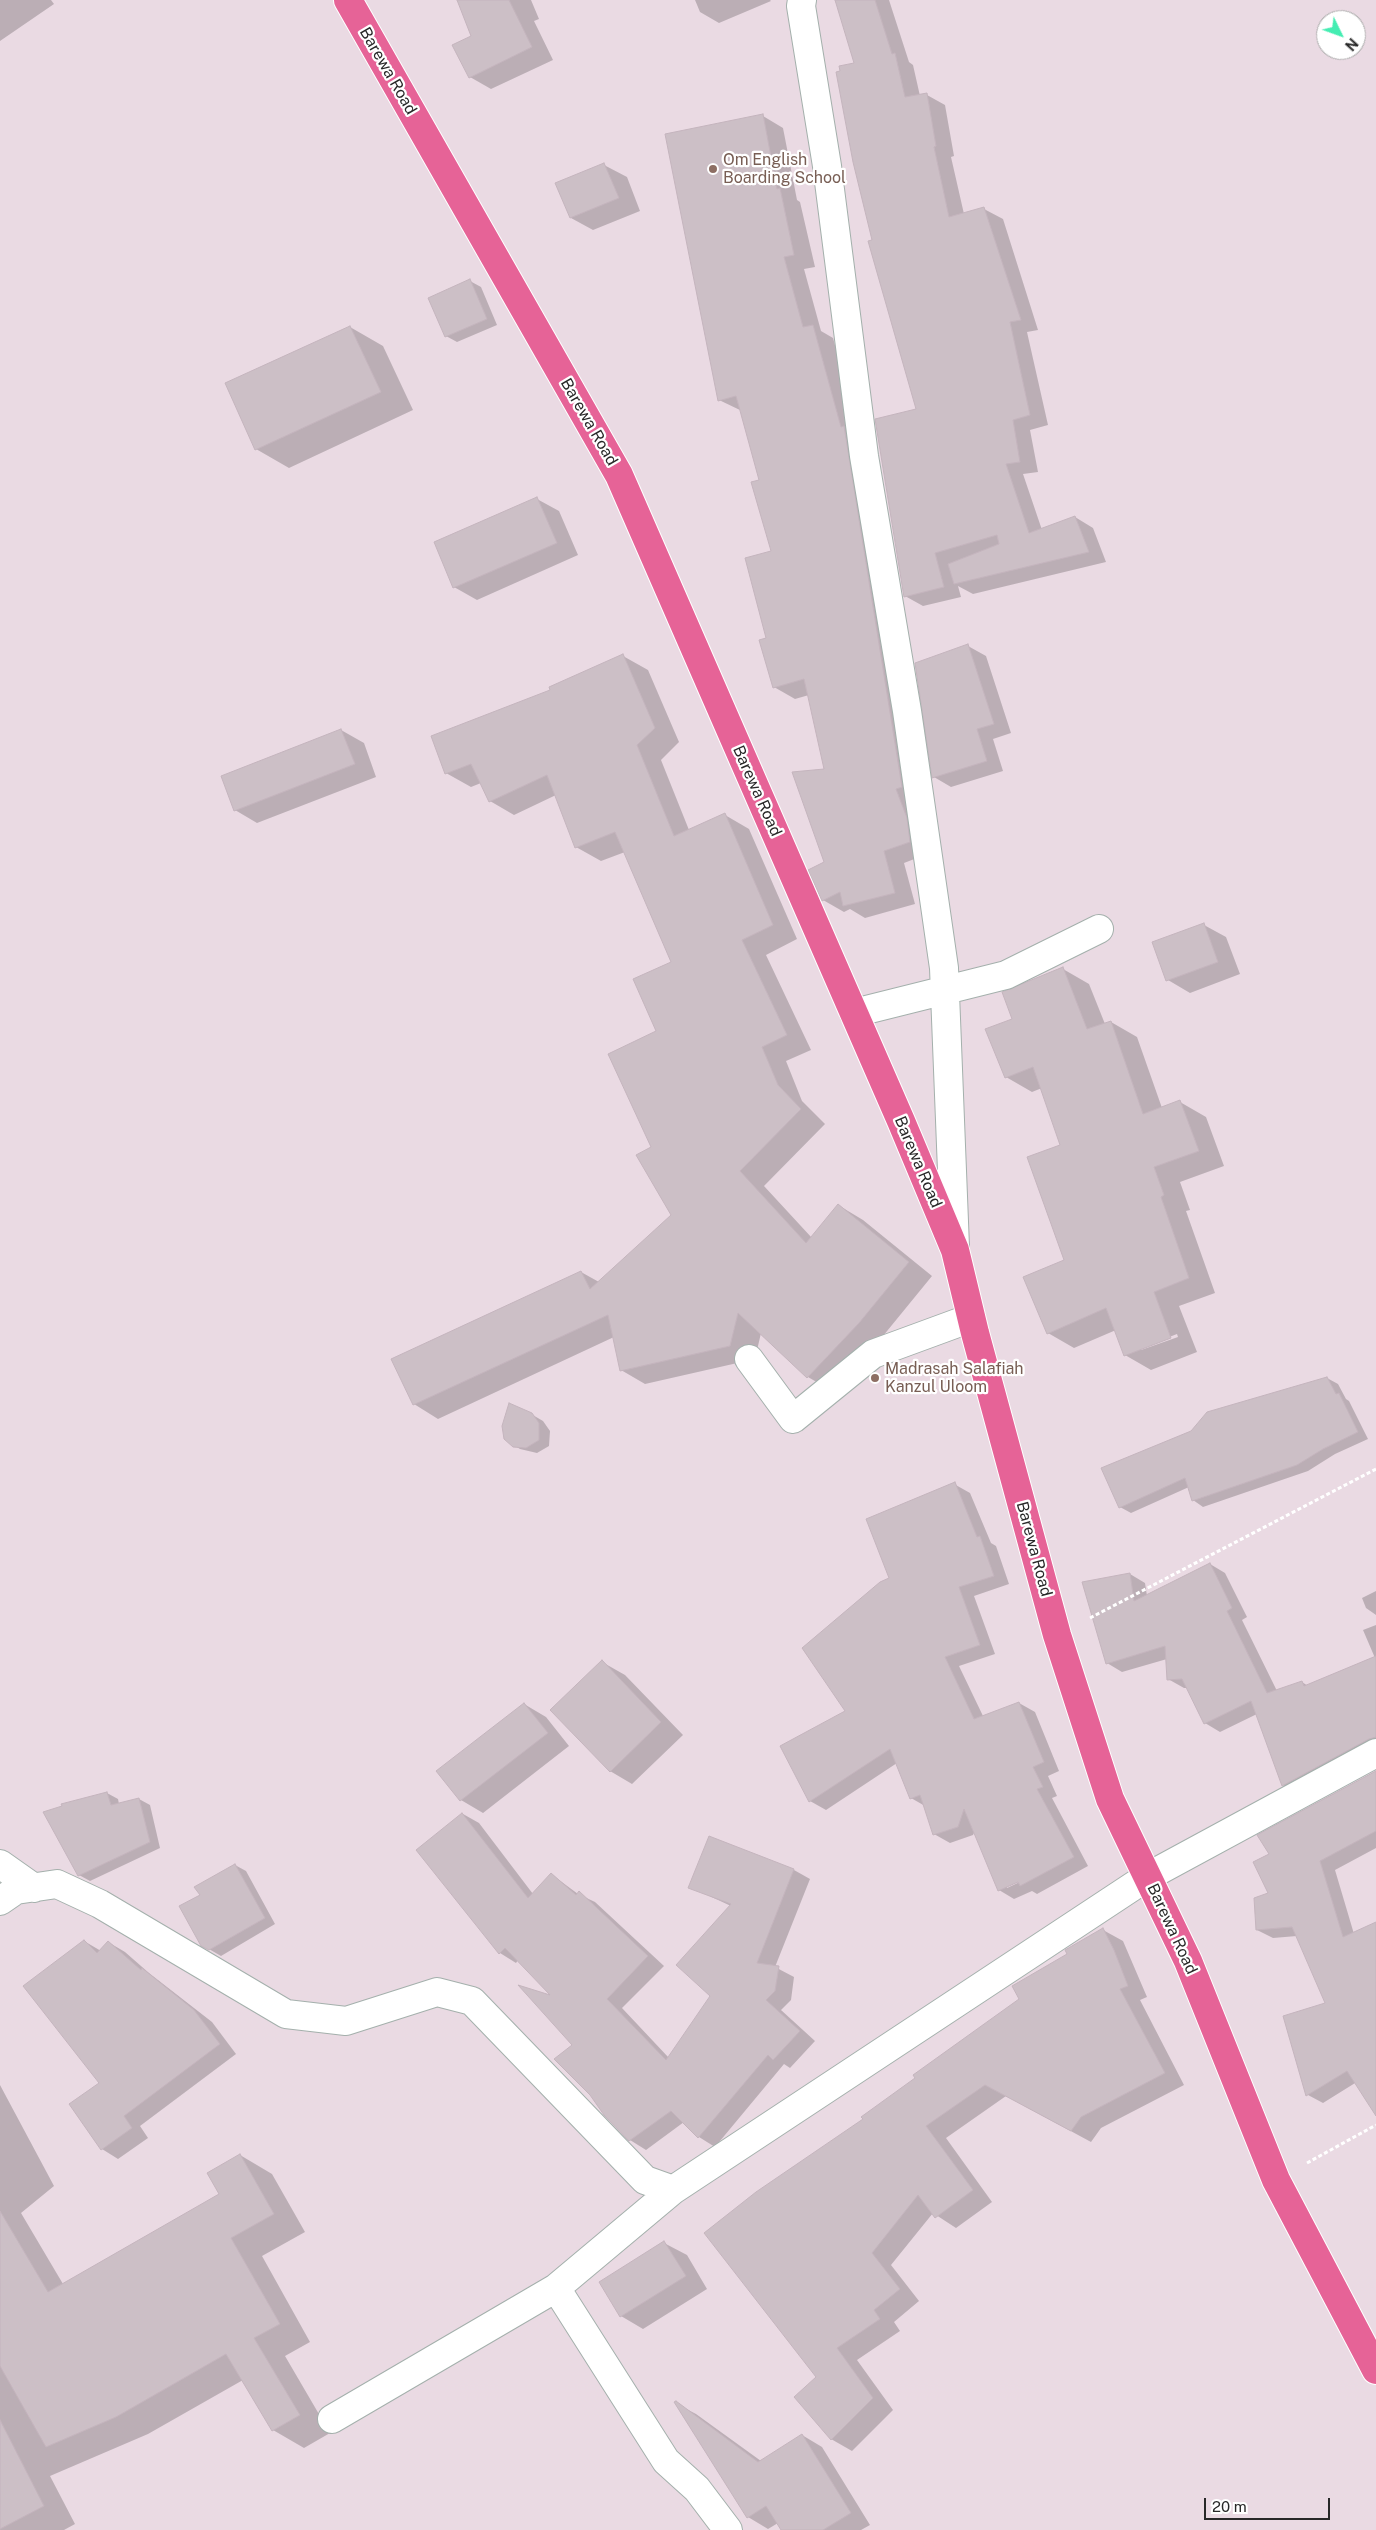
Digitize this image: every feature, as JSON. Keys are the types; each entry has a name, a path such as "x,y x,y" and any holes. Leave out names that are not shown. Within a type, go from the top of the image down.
{"main road":[{"name":"Barewa Road","path":"348,0 619,475 854,1013 955,1250 1058,1635 1110,1799 1188,1961 1276,2180 1376,2370"}],"street":[{"path":"802,0 801,6 827,166 864,456 908,711 944,968 955,1250"},
{"path":"854,1013 945,992 1006,975 1099,929"},
{"path":"749,1359 794,1419 873,1354 972,1318"},
{"path":"332,2419 556,2288 673,2190 1147,1877 1376,1753"},
{"path":"0,1864 34,1888"},
{"path":"0,1900 16,1890 58,1884 100,1904 286,2014 346,2021 437,1992 472,2001 645,2180 673,2190"},
{"path":"556,2288 666,2461 697,2489 728,2530"}],"path":[{"path":"1058,1635 1376,1469"},
{"path":"1276,2180 1376,2124"}],"building":[{"path":"457,0 509,0 532,47 469,78 452,45 471,36"},
{"path":"835,0 875,0 892,54 895,53 905,97 927,93 936,146 934,147 949,217 984,207 1021,320 1010,322 1030,415 1013,420 1020,462 1006,464 1029,533 1075,516 1089,552 954,584 948,564 999,544 997,535 935,553 944,587 904,597 875,419 916,409 868,241 872,240 853,162 836,72 840,71 839,66 854,63"},
{"path":"763,114 777,189 780,188 794,255 784,257 803,327 813,325 841,427 844,426 902,787 896,789 907,818 910,842 884,851 895,893 843,906 840,892 822,901 808,870 824,862 792,772 824,769 804,679 773,688 759,640 766,638 745,558 771,551 751,482 759,480 736,396 718,401 665,134"},
{"path":"604,163 619,198 570,218 555,183"},
{"path":"470,279 487,319 445,337 428,298"},
{"path":"350,326 381,392 255,450 225,383"},
{"path":"537,497 557,543 453,588 434,542"},
{"path":"968,644 994,724 977,729 987,761 932,778 915,663"},
{"path":"623,654 655,728 637,745 674,836 725,813 773,925 742,940 787,1035 762,1047 778,1085 801,1109 740,1171 806,1243 838,1204 909,1262 859,1323 807,1378 738,1313 730,1346 620,1371 608,1315 413,1405 391,1359 581,1271 590,1289 671,1215 636,1155 651,1147 608,1054 656,1031 633,979 671,962 615,832 575,848 547,775 489,802 471,764 445,774 431,736 550,690 549,687"},
{"path":"341,729 355,764 234,811 221,776"},
{"path":"1204,923 1218,962 1166,981 1152,942"},
{"path":"1063,967 1087,1029 1111,1021 1143,1114 1180,1100 1199,1151 1154,1167 1164,1195 1161,1197 1189,1278 1154,1292 1171,1338 1124,1356 1106,1308 1047,1334 1023,1277 1064,1260 1027,1157 1060,1145 1033,1067 1005,1078 985,1029 1012,1019 1002,992"},
{"path":"1327,1377 1336,1394 1339,1393 1358,1432 1323,1449 1297,1465 1192,1501 1185,1478 1119,1508 1101,1468 1191,1431 1207,1412"},
{"path":"509,1403 532,1413 539,1423 539,1440 526,1448 513,1447 504,1439 502,1426"},
{"path":"955,1482 977,1537 980,1536 994,1576 959,1587 980,1645 945,1657 974,1719 1019,1702 1044,1762 1033,1767 1043,1787 1037,1789 1074,1857 1020,1886 1018,1882 998,1891 964,1809 958,1827 933,1835 920,1795 910,1799 890,1749 809,1802 780,1746 845,1711 802,1648 880,1582 889,1578 866,1519"},
{"path":"1210,1563 1232,1608 1227,1611 1267,1693 1302,1681 1304,1686 1376,1656 1376,1737 1282,1786 1251,1701 1204,1724 1182,1679 1167,1680 1165,1646 1106,1664 1082,1582 1130,1573 1134,1601"},
{"path":"602,1660 661,1722 610,1772 550,1710"},
{"path":"524,1703 548,1733 460,1801 436,1771"},
{"path":"1376,1771 1376,1831 1320,1861 1343,1937 1376,1922 1376,2116 1347,2071 1306,2096 1283,2016 1325,2003 1292,1927 1256,1930 1254,1898 1268,1893 1253,1862 1269,1854 1257,1835"},
{"path":"107,1792 111,1805 139,1798 150,1842 78,1876 43,1812 62,1806 61,1804"},
{"path":"462,1813 528,1898 551,1873 576,1895 579,1891 648,1956 607,1999 666,2060 710,1996 676,1965 731,1904 688,1888 709,1836 794,1869 757,1963 779,1966 775,1991 766,2000 800,2031 773,2060 768,2055 698,2138 671,2111 629,2141 604,2115 590,2095 554,2059 572,2045 518,1985 550,1995 505,1948 499,1954 416,1850"},
{"path":"235,1864 265,1918 209,1950 201,1946 179,1906 200,1895 194,1887"},
{"path":"1103,1928 1128,1986 1120,1989 1165,2073 1081,2117 1071,2131 985,2085 926,2126 973,2190 935,2218 918,2195 872,2253 900,2289 874,2310 880,2319 837,2348 873,2398 831,2440 794,2397 816,2377 704,2233 756,2192 863,2119 861,2117 915,2078 913,2075 1019,1999 1012,1986 1067,1954 1065,1950"},
{"path":"84,1940 97,1953 108,1941 141,1970 142,1968 194,2010 220,2044 124,2116 132,2128 101,2150 69,2104 99,2083 23,1986"},
{"path":"240,2154 274,2214 231,2238 280,2324 254,2338 300,2415 272,2431 226,2354 116,2417 46,2447 0,2366 0,2211 48,2292 219,2194 207,2173"},
{"path":"664,2241 686,2276 620,2317 599,2282"},
{"path":"676,2401 758,2462 802,2434 851,2513 823,2530 781,2530 766,2506 747,2518 674,2402"},
{"path":"0,2420 44,2506 0,2529"}],"place":[{"name":"Om English Boarding School","path":"713,169"},
{"name":"Madrasah Salafiah Kanzul Uloom","path":"875,1378"}]}
